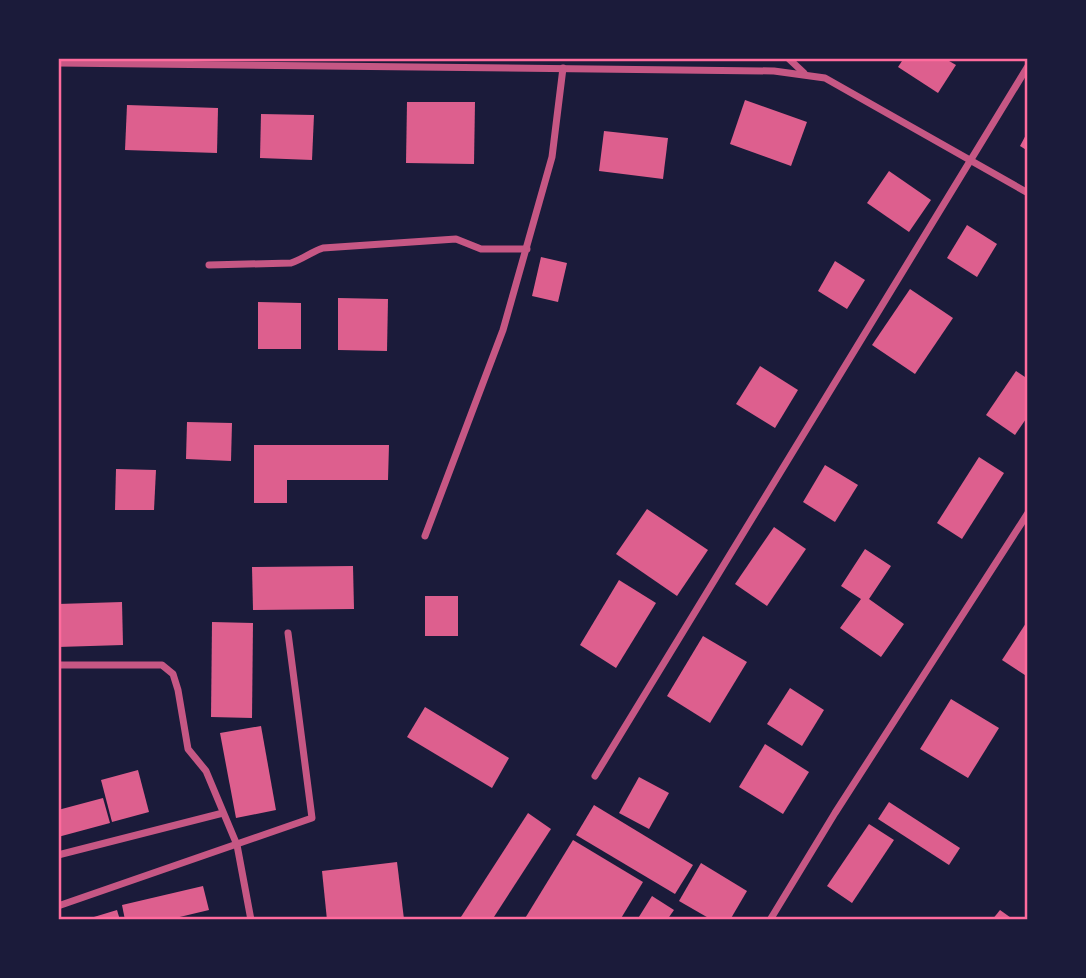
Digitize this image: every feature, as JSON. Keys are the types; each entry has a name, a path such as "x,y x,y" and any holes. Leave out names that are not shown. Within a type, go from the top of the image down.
{"street":[{"path":"788,58 804,73"},
{"path":"58,64 227,61 804,73 825,78 1028,193"},
{"path":"594,776 1028,66"},
{"path":"425,536 503,330 527,249 552,157 563,68"},
{"path":"209,265 291,263 323,248 456,239 481,249 527,249"},
{"path":"770,920 835,813 1028,513"},
{"path":"58,906 312,818 288,633"},
{"path":"58,665 162,665 173,674 188,749 206,771 237,845 251,920"},
{"path":"58,855 223,813"}],"building":[{"path":"904,58 944,58 956,65 938,93 898,67"},
{"path":"745,100 807,122 791,166 730,144"},
{"path":"407,102 475,102 474,164 406,163"},
{"path":"127,105 218,108 217,153 125,150"},
{"path":"261,114 314,115 312,160 260,158"},
{"path":"604,131 668,138 663,179 599,171"},
{"path":"1028,131 1028,151 1020,146"},
{"path":"889,171 931,200 909,232 867,203"},
{"path":"967,225 997,244 977,277 947,258"},
{"path":"541,257 567,263 558,302 532,296"},
{"path":"835,261 865,280 847,309 818,291"},
{"path":"910,289 953,318 915,374 872,345"},
{"path":"338,298 388,299 387,351 338,350"},
{"path":"258,302 301,303 301,349 258,349"},
{"path":"760,366 798,390 775,428 736,404"},
{"path":"1016,371 1028,379 1028,416 1015,435 986,415"},
{"path":"187,422 232,423 231,461 186,459"},
{"path":"254,445 389,445 388,480 287,480 287,503 254,503"},
{"path":"979,457 1004,473 962,539 937,523"},
{"path":"825,465 858,485 835,522 803,502"},
{"path":"116,469 156,470 154,510 115,510"},
{"path":"647,509 708,550 677,596 616,554"},
{"path":"774,527 806,549 767,606 735,584"},
{"path":"865,549 891,566 869,599 904,624 881,657 840,628 861,599 841,586"},
{"path":"353,566 354,609 253,610 252,567"},
{"path":"619,580 656,603 616,668 580,645"},
{"path":"425,596 458,596 458,636 425,636"},
{"path":"122,602 123,645 58,647 58,604"},
{"path":"1028,620 1028,677 1002,660"},
{"path":"212,622 253,623 252,718 211,717"},
{"path":"703,636 747,662 710,723 667,696"},
{"path":"790,688 824,710 802,746 767,724"},
{"path":"951,699 999,728 968,778 920,749"},
{"path":"425,707 509,758 492,788 407,737"},
{"path":"261,726 276,810 236,818 220,733"},
{"path":"765,744 809,772 783,814 739,787"},
{"path":"138,770 149,812 112,822 101,780"},
{"path":"639,777 669,793 649,829 619,813"},
{"path":"103,798 110,823 58,837 58,810"},
{"path":"889,802 960,848 949,865 878,819"},
{"path":"594,805 693,865 675,894 576,835"},
{"path":"528,813 551,829 492,920 459,920"},
{"path":"869,824 894,840 852,903 827,886"},
{"path":"573,840 643,882 620,920 524,920"},
{"path":"397,862 404,919 327,920 322,871"},
{"path":"701,863 747,891 730,920 712,920 679,901"},
{"path":"203,886 209,910 167,920 125,920 122,905"},
{"path":"652,896 674,910 667,920 637,920"},
{"path":"117,910 120,920 84,920"},
{"path":"1000,910 1014,920 992,920"}]}
